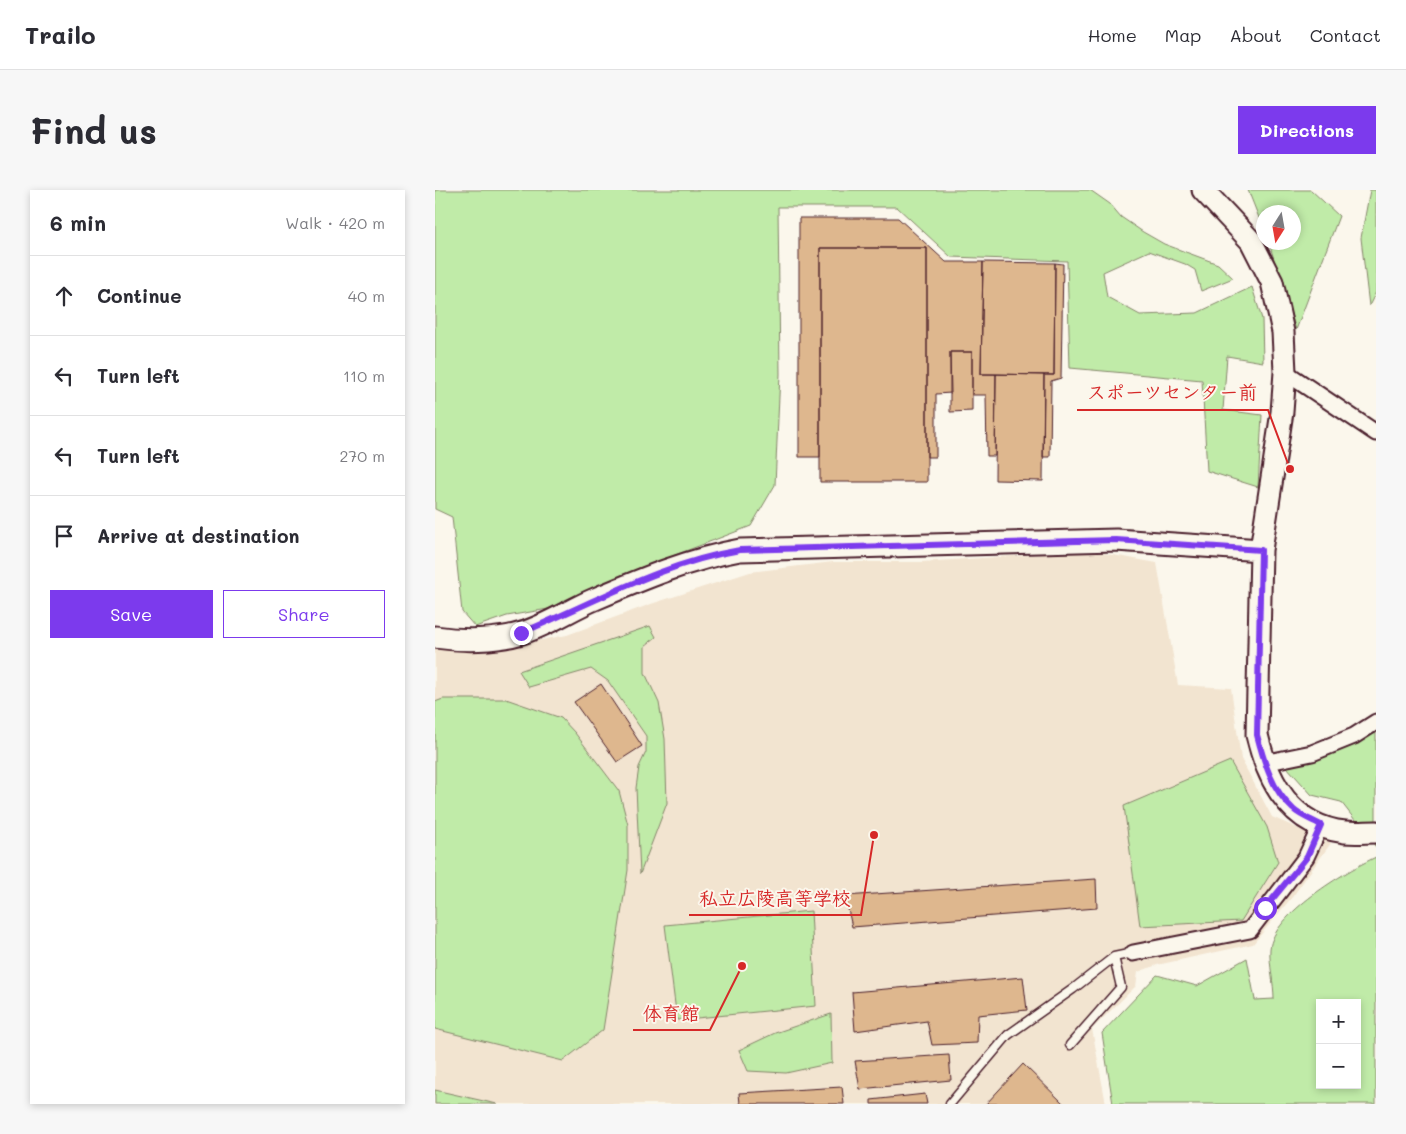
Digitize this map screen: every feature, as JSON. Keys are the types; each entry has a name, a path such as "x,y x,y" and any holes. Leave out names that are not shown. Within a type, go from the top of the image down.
{"street":[{"path":"1203,190 1251,241 1272,282 1283,332 1285,372 1282,412 1261,550 1257,735 1264,763 1275,787 1294,810 1321,825 1344,832 1376,832"},
{"path":"1285,372 1376,434"},
{"path":"435,637 451,640 479,639 521,633 631,584 710,555 740,550 1116,540 1261,550"},
{"path":"1264,763 1312,754 1354,736 1376,722"},
{"path":"1133,952 1250,930 1307,857 1321,825"}],"lane":[{"path":"949,1104 1008,1035 1114,957 1133,952"},
{"path":"1071,1044 1121,987 1114,957"}],"shaded area":[{"path":"1091,551 1157,563 1178,685 1231,688 1241,759 1272,817 1331,843 1293,896 1253,944 1157,965 1138,972 1136,986 1092,1029 1106,1104 435,1104 435,646 480,652 567,635 651,604 750,572 833,562 922,562"}],"green space":[{"path":"435,190 1090,190 1110,204 1121,217 1143,232 1164,244 1218,264 1233,278 1201,291 1195,270 1185,264 1149,251 1103,272 1107,297 1140,315 1197,313 1252,287 1262,319 1263,362 1227,356 1223,410 1262,415 1258,487 1207,471 1202,380 1070,368 1067,261 951,257 897,207 778,207 780,374 775,485 751,526 641,568 554,608 507,616 475,627 462,612 452,517 435,509"},
{"path":"1248,190 1311,190 1339,216 1296,330 1271,250 1301,250 1301,205 1256,205 1256,210"},
{"path":"1370,190 1376,190 1376,292 1369,306 1361,238"},
{"path":"650,626 656,637 645,646 645,673 659,703 665,739 667,803 640,874 636,788 639,767 646,752 646,736 608,681 591,669 529,687 519,671"},
{"path":"443,699 506,699 561,718 575,733 619,791 628,825 628,870 603,1030 563,1061 435,1029 435,702"},
{"path":"1376,733 1376,847 1341,802 1312,795 1286,766 1329,754"},
{"path":"1230,761 1267,827 1278,862 1241,921 1140,926 1124,806"},
{"path":"1376,857 1376,1104 1113,1104 1102,1033 1157,975 1197,986 1247,958 1255,1000 1274,999 1270,949 1274,936 1297,908 1347,872"},
{"path":"811,911 816,1006 677,1020 665,925"},
{"path":"831,1014 832,1063 786,1073 748,1071 739,1050 775,1033"},
{"path":"435,1090 497,1104 435,1104"}],"building":[{"path":"799,218 898,218 946,262 983,262 981,374 996,374 995,456 987,456 986,395 972,395 972,352 950,352 951,393 936,394 936,457 927,457 927,248 820,248 820,457 799,457"},
{"path":"820,248 927,248 927,482 820,482"},
{"path":"983,262 1055,263 1054,375 981,374"},
{"path":"1055,263 1063,264 1061,378 1051,381 1050,457 1043,457 1044,375 1054,375"},
{"path":"950,352 972,352 972,411 950,412"},
{"path":"996,374 1044,375 1043,481 995,480"},
{"path":"601,684 642,746 617,762 574,702"},
{"path":"1096,879 1097,908 852,927 845,896"},
{"path":"1023,977 1027,1010 978,1015 977,1043 932,1045 927,1021 855,1031 852,992"},
{"path":"949,1055 951,1080 860,1089 855,1061"},
{"path":"1023,1064 1064,1104 986,1104"},
{"path":"842,1087 844,1104 740,1104 739,1093"},
{"path":"925,1094 927,1104 871,1104 871,1100"}],"place":[{"name":"スポーツセンター前","path":"1290,469"},
{"name":"私立広陵高等学校","path":"874,835"},
{"name":"体育館","path":"742,966"}],"route":[{"path":"521,633 631,584 710,555 740,550 1116,540 1261,550 1257,735 1264,763 1275,787 1294,810 1321,825 1307,857 1265,908"}]}
